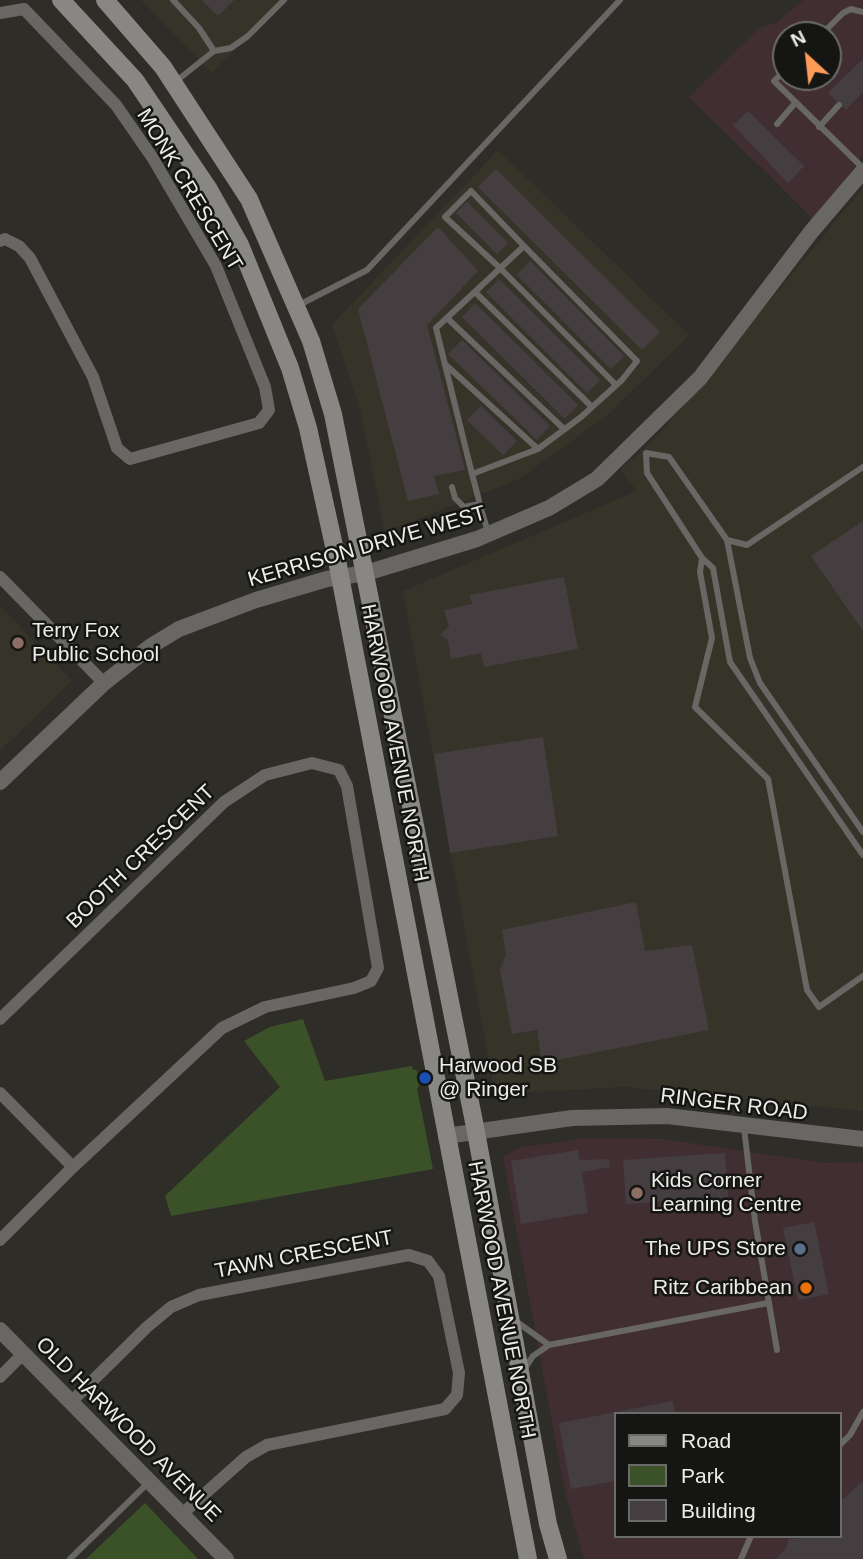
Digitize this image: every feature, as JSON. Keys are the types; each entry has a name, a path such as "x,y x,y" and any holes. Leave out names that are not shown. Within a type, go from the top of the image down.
{"main road":[{"name":"HARWOOD AVENUE NORTH","path":"61,0 135,80 208,188 240,246 290,368 308,428 340,577 527,1559"},
{"name":"HARWOOD AVENUE NORTH","path":"105,0 173,83 249,199 311,341 333,414 475,1132 548,1524 558,1559"}],"street":[{"name":"MONK CRESCENT","path":"0,13 24,9 116,105 145,147 216,266 265,387 269,410 259,423 131,459 117,449 93,377 30,258 19,246 5,239 0,241"},
{"name":"KERRISON DRIVE WEST","path":"0,782 104,683 179,629 256,600 340,577 366,573 489,534 548,508 597,479 700,378 811,232 863,169"},
{"path":"0,577 104,683"},
{"name":"BOOTH CRESCENT","path":"0,1019 224,802 265,775 312,762 339,770 346,786 378,968 371,981 354,988 265,1007 222,1028 73,1167 0,1240"},
{"path":"0,1093 73,1167"},
{"name":"RINGER ROAD","path":"446,1136 572,1118 667,1116 863,1139"},
{"name":"TAWN CRESCENT","path":"71,1402 147,1326 171,1307 199,1295 409,1255 428,1261 439,1276 458,1373 457,1395 445,1409 267,1445 246,1457 183,1514"},
{"name":"OLD HARWOOD AVENUE","path":"0,1331 226,1559"},
{"path":"0,1377 23,1354"}],"lane":[{"path":"173,0 199,28 214,51"},
{"path":"173,83 214,51 231,48 248,36 284,0"},
{"path":"296,307 366,270 620,0"},
{"path":"837,21 851,9 863,12"},
{"path":"784,91 863,169"},
{"path":"777,124 796,102"},
{"path":"819,127 839,105"},
{"path":"472,474 538,449 592,407 616,385 637,361 471,191 446,217 616,385"},
{"path":"489,534 479,504 436,328 524,246"},
{"path":"475,292 592,407"},
{"path":"447,318 564,429"},
{"path":"445,364 538,449"},
{"path":"863,832 760,683 750,658 727,540 669,457 646,453 647,473 702,558 713,568 730,662 863,855"},
{"path":"727,540 747,545 863,467"},
{"path":"452,487 455,498 464,507 479,504"},
{"path":"702,558 700,572 712,638 695,707 768,779 807,990 819,1007 863,976"},
{"path":"744,1126 777,1350"},
{"path":"520,1375 533,1356 549,1345 768,1303"},
{"path":"508,1312 523,1329 549,1345"},
{"path":"842,1443 850,1436 863,1412"},
{"path":"70,1559 149,1481"},
{"path":"741,1559 750,1538"}],"shaded area":[{"path":"141,0 281,0 212,73"},
{"path":"803,0 863,0 863,156 814,220 689,97 759,28 772,24 772,91 842,91 842,21 778,21"},
{"path":"498,150 689,335 609,414 519,479 385,532 359,405 332,325"},
{"path":"863,188 863,1111 625,1087 495,1094 403,591 637,491 620,470 656,438"},
{"name":"Terry Fox Public School","path":"0,606 72,681 0,751"},
{"path":"588,1138 663,1139 824,1163 863,1162 863,1559 584,1559 565,1492 503,1157 521,1147"}],"green space":[{"path":"303,1019 325,1081 412,1066 413,1070 417,1070 417,1088 433,1169 171,1216 165,1196 280,1087 244,1041 270,1027"},
{"path":"145,1503 198,1559 86,1559"}],"building":[{"path":"202,0 234,0 218,16"},
{"path":"863,59 863,92 846,110 828,93 842,91 842,79"},
{"path":"748,111 804,166 788,183 733,125"},
{"path":"496,169 660,332 642,350 478,187"},
{"path":"467,202 508,243 497,254 456,213"},
{"path":"438,227 478,271 427,325 465,470 434,476 439,494 408,501 358,309"},
{"path":"530,261 624,356 611,369 517,275"},
{"path":"499,279 600,380 587,393 486,292"},
{"path":"475,303 578,405 565,419 462,317"},
{"path":"462,340 550,426 537,440 448,354"},
{"path":"481,406 517,441 503,455 467,420"},
{"path":"863,521 863,631 811,556"},
{"path":"564,577 578,649 484,667 481,653 451,659 448,640 440,635 449,626 444,610 472,604 470,595"},
{"path":"543,737 558,836 450,853 434,754"},
{"path":"636,902 645,951 692,945 709,1030 542,1063 537,1030 512,1034 500,969 506,955 502,930"},
{"path":"578,1150 580,1160 609,1159 610,1167 582,1172 588,1213 521,1224 511,1161"},
{"path":"725,1153 728,1197 626,1204 623,1160"},
{"path":"814,1222 829,1294 798,1300 783,1228"},
{"path":"673,1401 675,1412 616,1412"},
{"path":"614,1412 614,1481 571,1489 559,1423"},
{"path":"863,1481 863,1559 776,1559 786,1548 789,1539 842,1538 842,1500"}],"place":[{"name":"Terry Fox Public School","path":"18,643"},
{"name":"Harwood SB @ Ringer","path":"425,1078"},
{"name":"Kids Corner Learning Centre","path":"637,1193"},
{"name":"The UPS Store","path":"800,1249"},
{"name":"Ritz Caribbean","path":"806,1288"}]}
